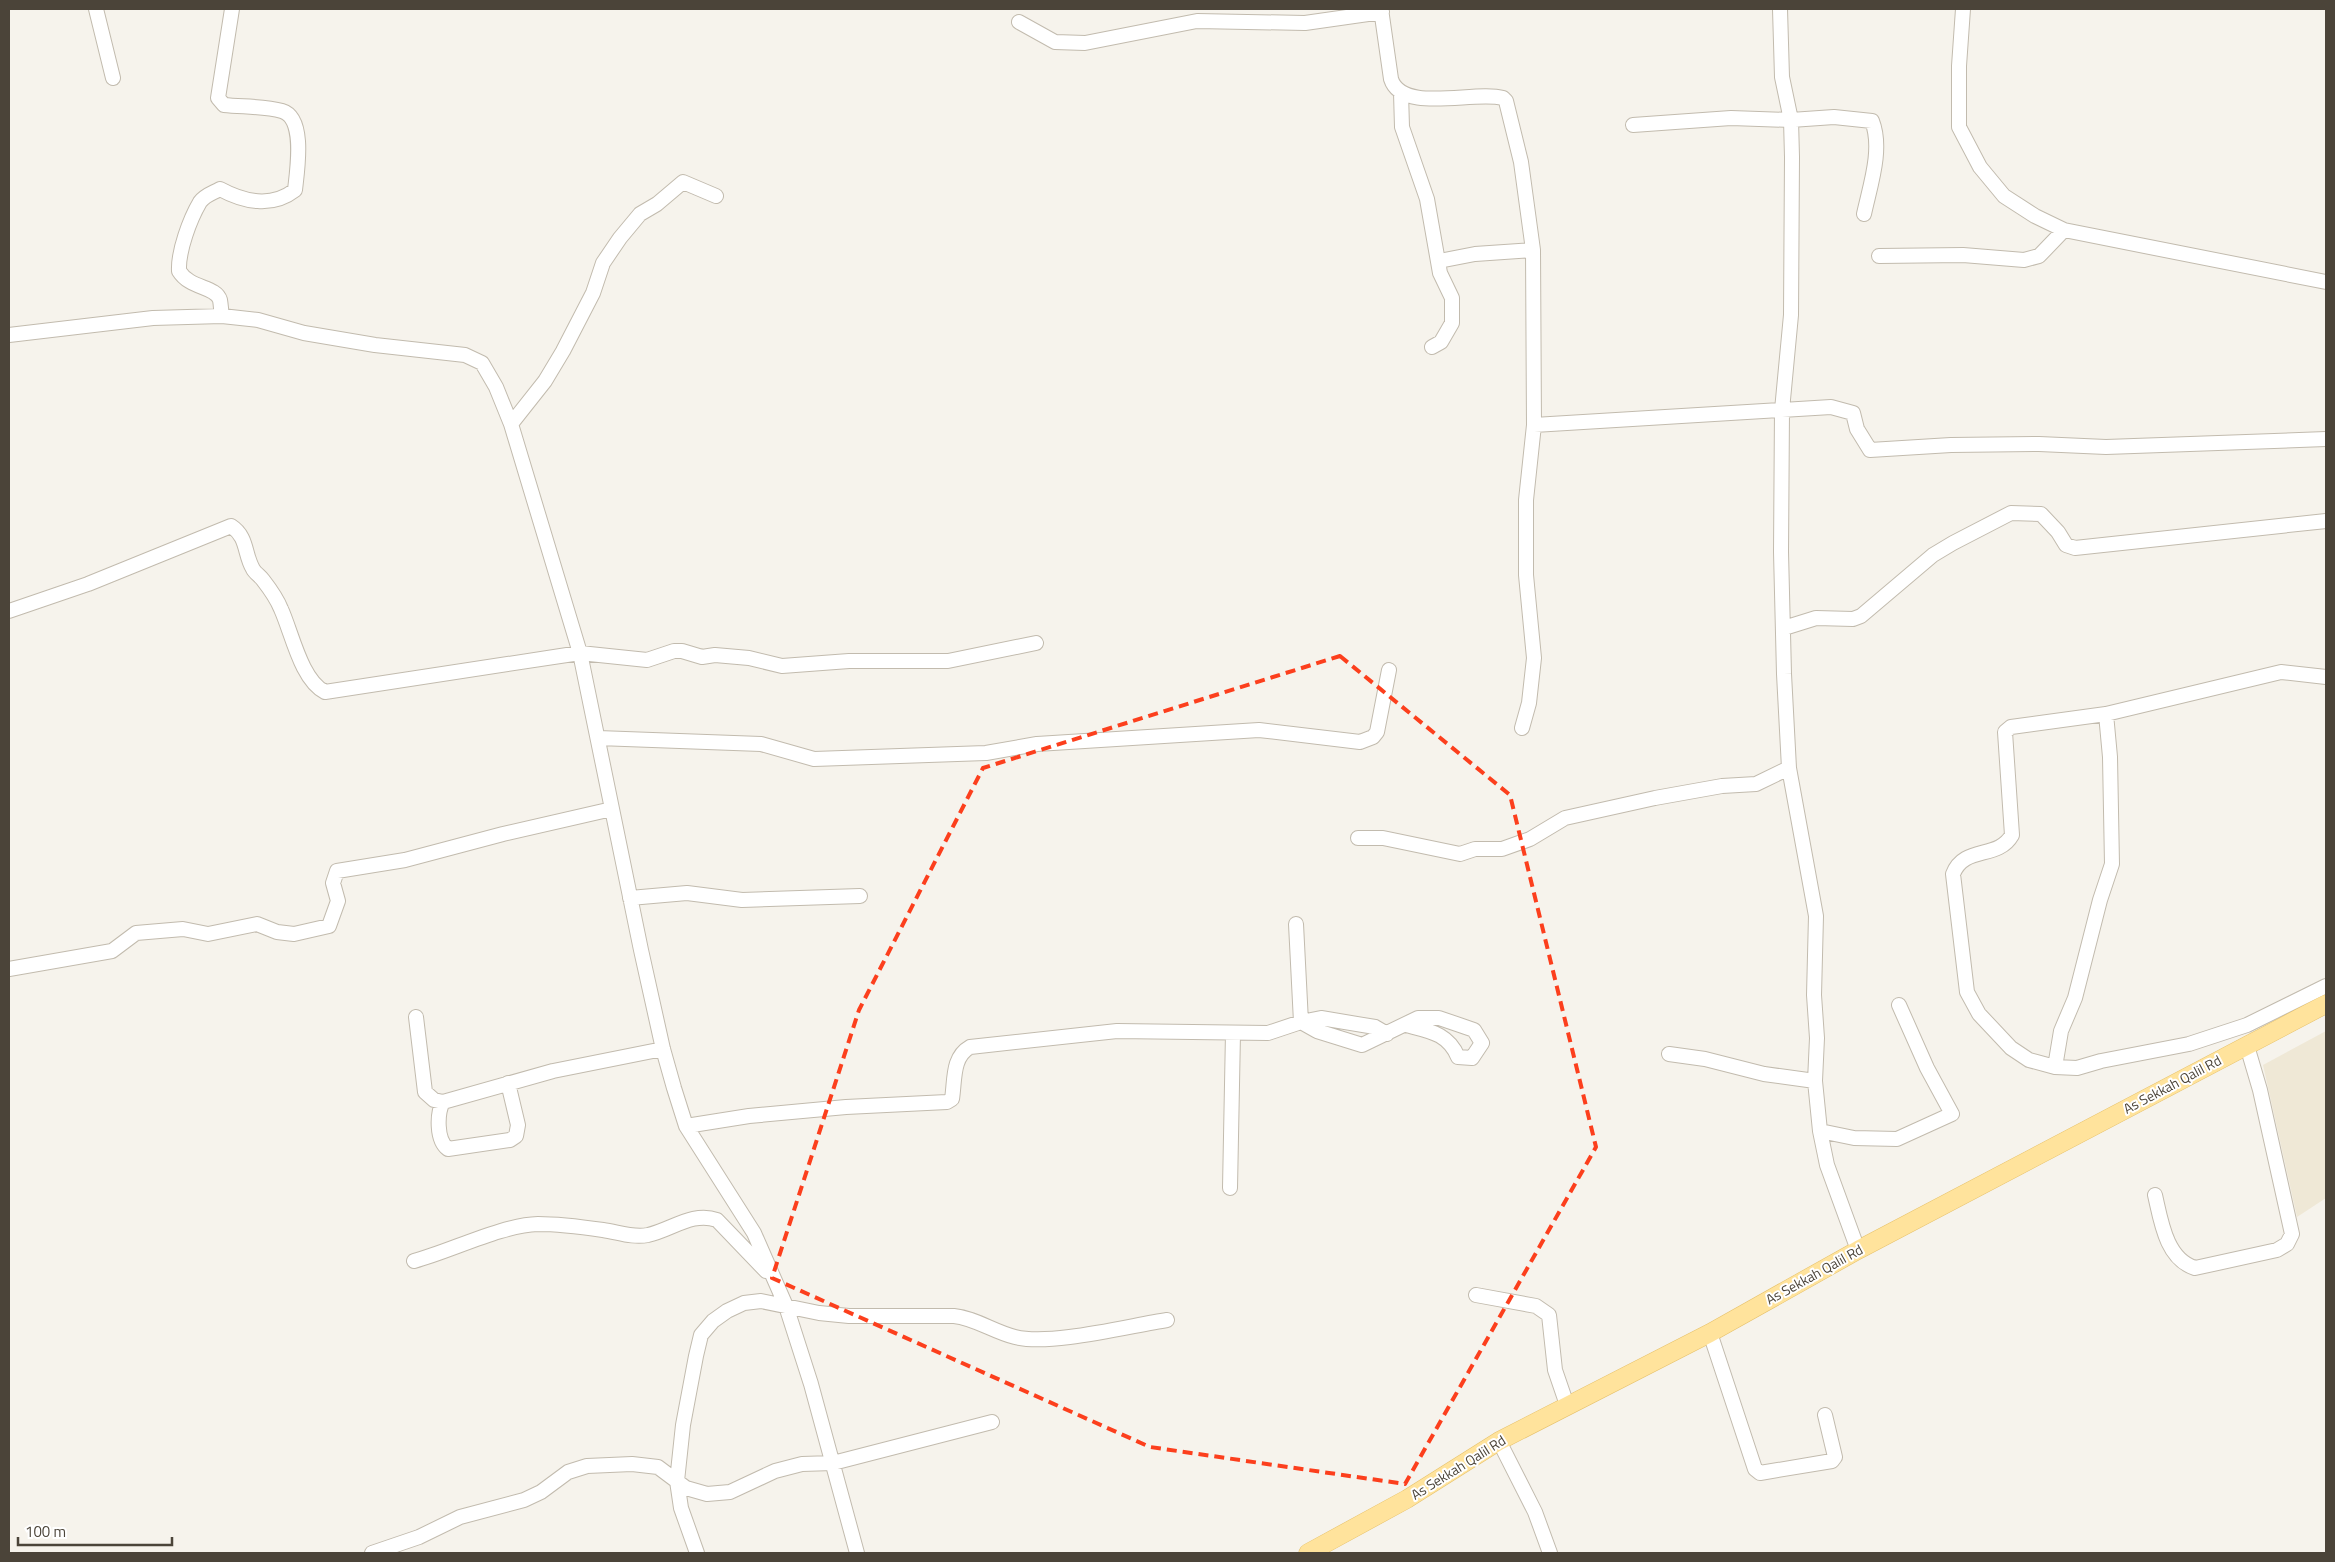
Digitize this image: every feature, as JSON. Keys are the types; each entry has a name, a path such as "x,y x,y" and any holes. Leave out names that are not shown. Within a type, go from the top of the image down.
{"main road":[{"name":"As Sekkah Qalil Rd","path":"1308,1553 1407,1499 1499,1441 1710,1333 1858,1250 2326,1004"}],"street":[{"path":"96,9 113,78"},
{"path":"222,316 220,299 213,291 188,282 179,271 181,246 201,201 208,194 220,189 231,195 262,203 285,198 295,190 298,162 296,124 289,114 274,109 224,105 218,98 232,9"},
{"path":"1780,9 1782,77 1791,120 1791,315 1782,410 1781,552 1784,674 1789,768 1816,916 1815,1081 1820,1131 1827,1165 1858,1250"},
{"path":"1963,9 1959,66 1959,127 1980,167 2004,196 2035,216 2064,230 2326,282"},
{"path":"1019,22 1055,42 1085,43 1197,21 1305,23 1381,10 1391,79 1393,85 1401,93 1426,98 1498,97 1506,101 1521,162 1533,250 1534,425 1526,510 1526,575 1534,658 1530,702 1522,728"},
{"path":"1401,93 1402,128 1427,199 1445,287 1452,298 1452,323 1441,342 1432,347"},
{"path":"1633,125 1731,118 1791,120 1834,118 1872,121 1876,136 1873,169 1864,214"},
{"path":"511,424 546,381 593,293 603,263 640,214 657,204 683,182 716,196"},
{"path":"1880,256 1964,255 2024,260 2038,256 2064,230"},
{"path":"1439,261 1475,254 1533,250"},
{"path":"9,336 153,318 222,316 258,320 304,333 375,345 465,355 482,364 496,387 511,424 580,653 663,1049 686,1126 754,1232 777,1282 786,1306 833,1463 857,1553"},
{"path":"1534,425 1832,407 1853,412 1857,428 1870,450 1950,445 2040,444 2106,447 2326,439"},
{"path":"1784,628 1816,618 1853,619 1861,616 1933,556 2011,513 2041,514 2058,532 2066,545 2075,548 2326,524"},
{"path":"9,612 88,584 231,526 237,530 246,544 252,568 263,580 281,609 295,648 314,684 325,692 580,653 647,660 674,651 682,651 702,657 749,658 782,666 849,661 948,660 1036,643"},
{"path":"598,738 761,744 814,759 986,753 1036,744 1258,730 1360,742 1373,737 1377,732 1389,670"},
{"path":"2326,677 2281,672 2106,714 2011,727 2005,732 2012,834 2008,841 1998,848 1966,858 1957,864 1953,874 1967,992 1979,1014 2011,1048 2029,1060 2056,1067 2076,1068 2189,1044 2247,1025 2326,986"},
{"path":"2056,1067 2061,1032 2075,998 2100,900 2112,864 2111,785 2106,714"},
{"path":"1358,838 1384,838 1460,854 1476,849 1502,849 1530,839 1565,818 1722,786 1756,784 1789,768"},
{"path":"9,969 112,950 136,933 183,929 208,934 257,924 277,932 304,932 329,926 338,901 333,883 337,871 405,860 503,834 612,809"},
{"path":"630,898 687,893 742,900 860,896"},
{"path":"1296,924 1301,1022"},
{"path":"1820,1131 1854,1138 1897,1139 1952,1114 1927,1068 1899,1005"},
{"path":"416,1017 425,1092 434,1100 443,1102 553,1071 663,1049"},
{"path":"686,1126 749,1116 807,1110 946,1102 952,1099 957,1060 963,1051 984,1044 1027,1042 1117,1031 1268,1033 1320,1018 1375,1027 1387,1034"},
{"path":"1301,1022 1317,1031 1362,1045 1418,1018 1440,1018 1474,1030 1482,1043 1472,1058 1458,1057 1453,1045 1436,1033 1406,1025"},
{"path":"1353,1024 1362,1045"},
{"path":"1230,1188 1233,1033"},
{"path":"2155,1195 2169,1245 2186,1265 2195,1268 2277,1250 2287,1244 2292,1234 2260,1090 2247,1046"},
{"path":"1670,1054 1705,1059 1764,1074 1815,1081"},
{"path":"443,1102 438,1117 442,1142 448,1149 510,1140 516,1136 518,1125 508,1083"},
{"path":"414,1261 443,1253 478,1239 535,1224 554,1224 634,1236 648,1235 684,1221 709,1217 717,1220 730,1232 777,1282"},
{"path":"1476,1295 1536,1306 1549,1315 1555,1370 1567,1405"},
{"path":"697,1553 681,1508 677,1481 683,1425 702,1336 713,1321 727,1310 744,1302 761,1301 819,1313 849,1316 964,1317 1015,1337 1032,1339 1074,1335 1167,1320"},
{"path":"1710,1333 1755,1469 1760,1473 1832,1461 1835,1457 1825,1415"},
{"path":"372,1553 419,1537 460,1517 524,1500 542,1492 568,1472 587,1466 632,1464 658,1467 686,1488 707,1494 730,1492 775,1471 802,1464 833,1463 992,1422"},
{"path":"1499,1441 1535,1512 1550,1553"}],"highlighted area":[{"path":"1340,656 1510,795 1596,1147 1405,1484 1150,1447 772,1278 859,1010 983,768"}],"shaded area":[{"path":"2326,1031 2326,1198 2297,1217 2263,1065"}]}
